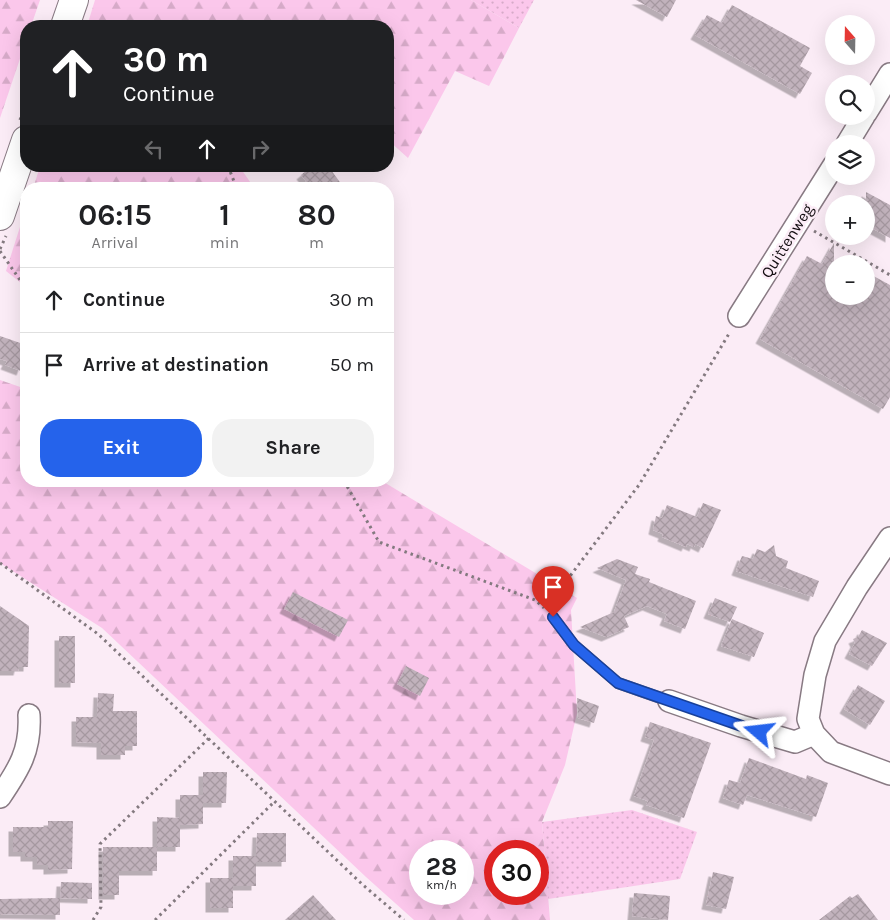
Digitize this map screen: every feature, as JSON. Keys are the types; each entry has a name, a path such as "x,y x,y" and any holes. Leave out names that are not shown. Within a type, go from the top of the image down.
{"main road":[{"path":"67,20 74,0"},
{"path":"0,216 20,158"}],"street":[{"path":"875,98 890,74"},
{"name":"Quittenweg","path":"739,316 825,179"},
{"path":"890,538 857,587 825,641 815,675 808,719 814,734 831,752 890,774"},
{"path":"669,701 795,742 814,734"},
{"path":"0,798 24,758 30,728 29,715"}],"lane":[{"path":"553,617 574,645 618,683 669,701"}],"path":[{"path":"798,222 890,275"},
{"path":"0,251 20,280"},
{"path":"347,487 379,542 535,600 553,617 560,608 567,580 638,485 739,316"},
{"path":"0,563 98,634 275,802 404,920"},
{"path":"93,920 101,907 100,844 209,738"},
{"path":"155,920 275,802"}],"green space":[{"path":"0,0 40,0 33,20 20,20 20,59 0,118"},
{"path":"95,0 471,0 519,28 489,86 455,71 408,158 394,145 394,20 89,20"},
{"path":"471,0 534,0 519,28"},
{"path":"38,172 243,172 250,182 35,182"},
{"path":"20,227 20,282 6,271"},
{"path":"0,380 20,387 20,487 392,487 577,598 571,610 577,713 565,765 542,822 543,840 484,840 484,905 549,905 550,920 414,920 102,628 0,563"},
{"path":"632,810 697,832 680,879 549,899 549,840 543,840 542,822"}],"building":[{"path":"636,0 676,0 667,17"},
{"path":"732,5 810,48 800,66 812,73 800,94 695,35 707,15 722,23"},
{"path":"305,172 332,172 340,182 306,182 301,175"},
{"path":"875,197 890,205 890,238 875,230"},
{"path":"833,245 834,245 834,255 827,255"},
{"path":"807,256 822,264 825,259 825,305 875,305 875,277 890,285 890,397 883,409 760,339"},
{"path":"0,336 20,343 20,371 5,365 7,361 0,359"},
{"path":"703,503 721,510 703,548 695,544 694,547 687,544 686,547 662,537 663,534 653,530 656,516 662,518 667,505 697,517"},
{"path":"774,545 776,556 788,561 786,568 819,581 813,597 736,571 742,556 753,559 757,549 765,552"},
{"path":"617,559 638,567 635,574 650,579 649,582 696,601 685,629 664,621 667,614 647,606 624,616 629,627 606,637 580,627 614,612 626,580 597,568"},
{"path":"293,592 348,620 339,637 284,609"},
{"path":"715,598 737,607 730,622 708,614"},
{"path":"0,606 29,626 28,667 19,667 18,671 0,671"},
{"path":"732,619 764,633 754,657 721,646"},
{"path":"862,630 887,643 872,666 849,654 855,643 853,639 858,637"},
{"path":"59,636 75,636 75,683 59,683"},
{"path":"406,666 429,678 420,696 397,684"},
{"path":"858,685 885,701 870,725 844,709"},
{"path":"98,693 114,694 113,711 137,711 137,746 125,746 125,755 101,755 101,743 76,742 76,717 97,717"},
{"path":"577,698 599,706 594,723 578,718"},
{"path":"650,722 711,743 684,818 646,805 648,801 634,796 654,740 645,737"},
{"path":"749,758 806,779 807,775 828,783 816,817 747,795 743,805 723,798 729,780 740,783"},
{"path":"203,772 227,772 226,803 203,803 203,824 180,825 180,847 157,847 157,817 180,818 180,795 203,795"},
{"path":"48,821 73,821 72,869 48,870 48,865 37,865 37,857 25,857 25,852 13,852 13,827 48,827"},
{"path":"257,833 286,833 286,862 256,862 256,886 233,886 233,908 210,908 210,878 233,878 233,856 256,856"},
{"path":"103,847 157,847 157,871 119,871 119,895 103,895"},
{"path":"713,872 734,877 726,909 706,905"},
{"path":"61,882 92,883 92,899 60,898"},
{"path":"634,893 670,896 668,920 632,916"},
{"path":"858,894 878,920 819,920 850,896 852,898"},
{"path":"313,895 336,920 285,920"},
{"path":"60,898 60,915 0,914 0,899"}],"route":[{"path":"553,617 574,645 618,683 759,732"}]}
